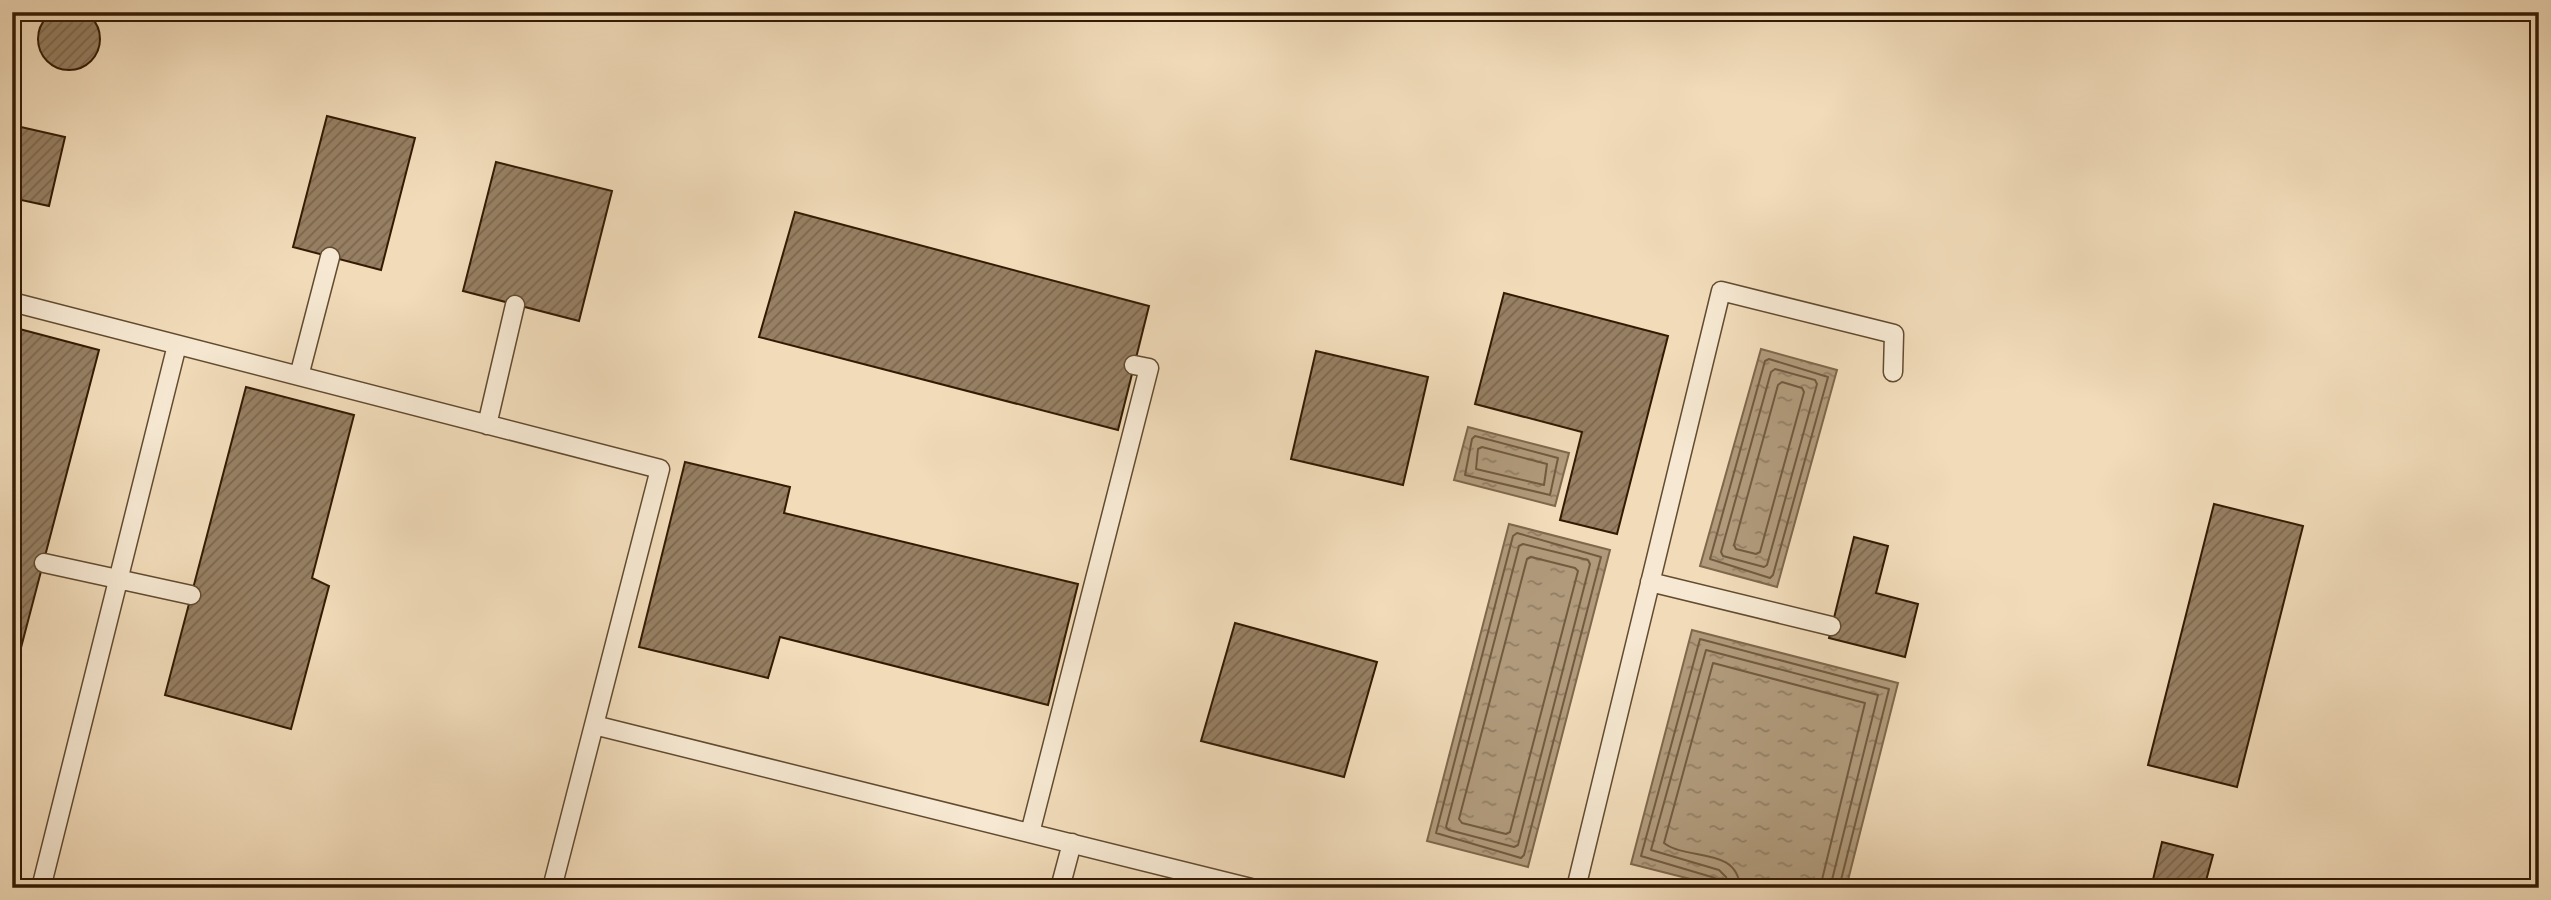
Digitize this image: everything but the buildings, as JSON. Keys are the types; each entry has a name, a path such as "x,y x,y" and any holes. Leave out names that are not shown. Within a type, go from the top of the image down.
{"lane":[{"path":"299,376 330,257"},
{"path":"1576,888 1721,291 1894,334 1893,372"},
{"path":"12,302 660,469 552,888"},
{"path":"487,425 515,305"},
{"path":"41,888 177,345"},
{"path":"1030,833 1071,642 1149,368 1134,365"},
{"path":"44,563 191,595"},
{"path":"1650,582 1832,626"},
{"path":"594,725 1251,888"},
{"path":"1060,888 1072,843"}],"water":[{"path":"1761,349 1837,370 1777,587 1700,566"},
{"path":"1468,427 1569,453 1555,506 1454,480"},
{"path":"1509,524 1610,550 1528,867 1427,841"},
{"path":"1692,630 1898,683 1846,888 1726,888 1631,864"}]}
